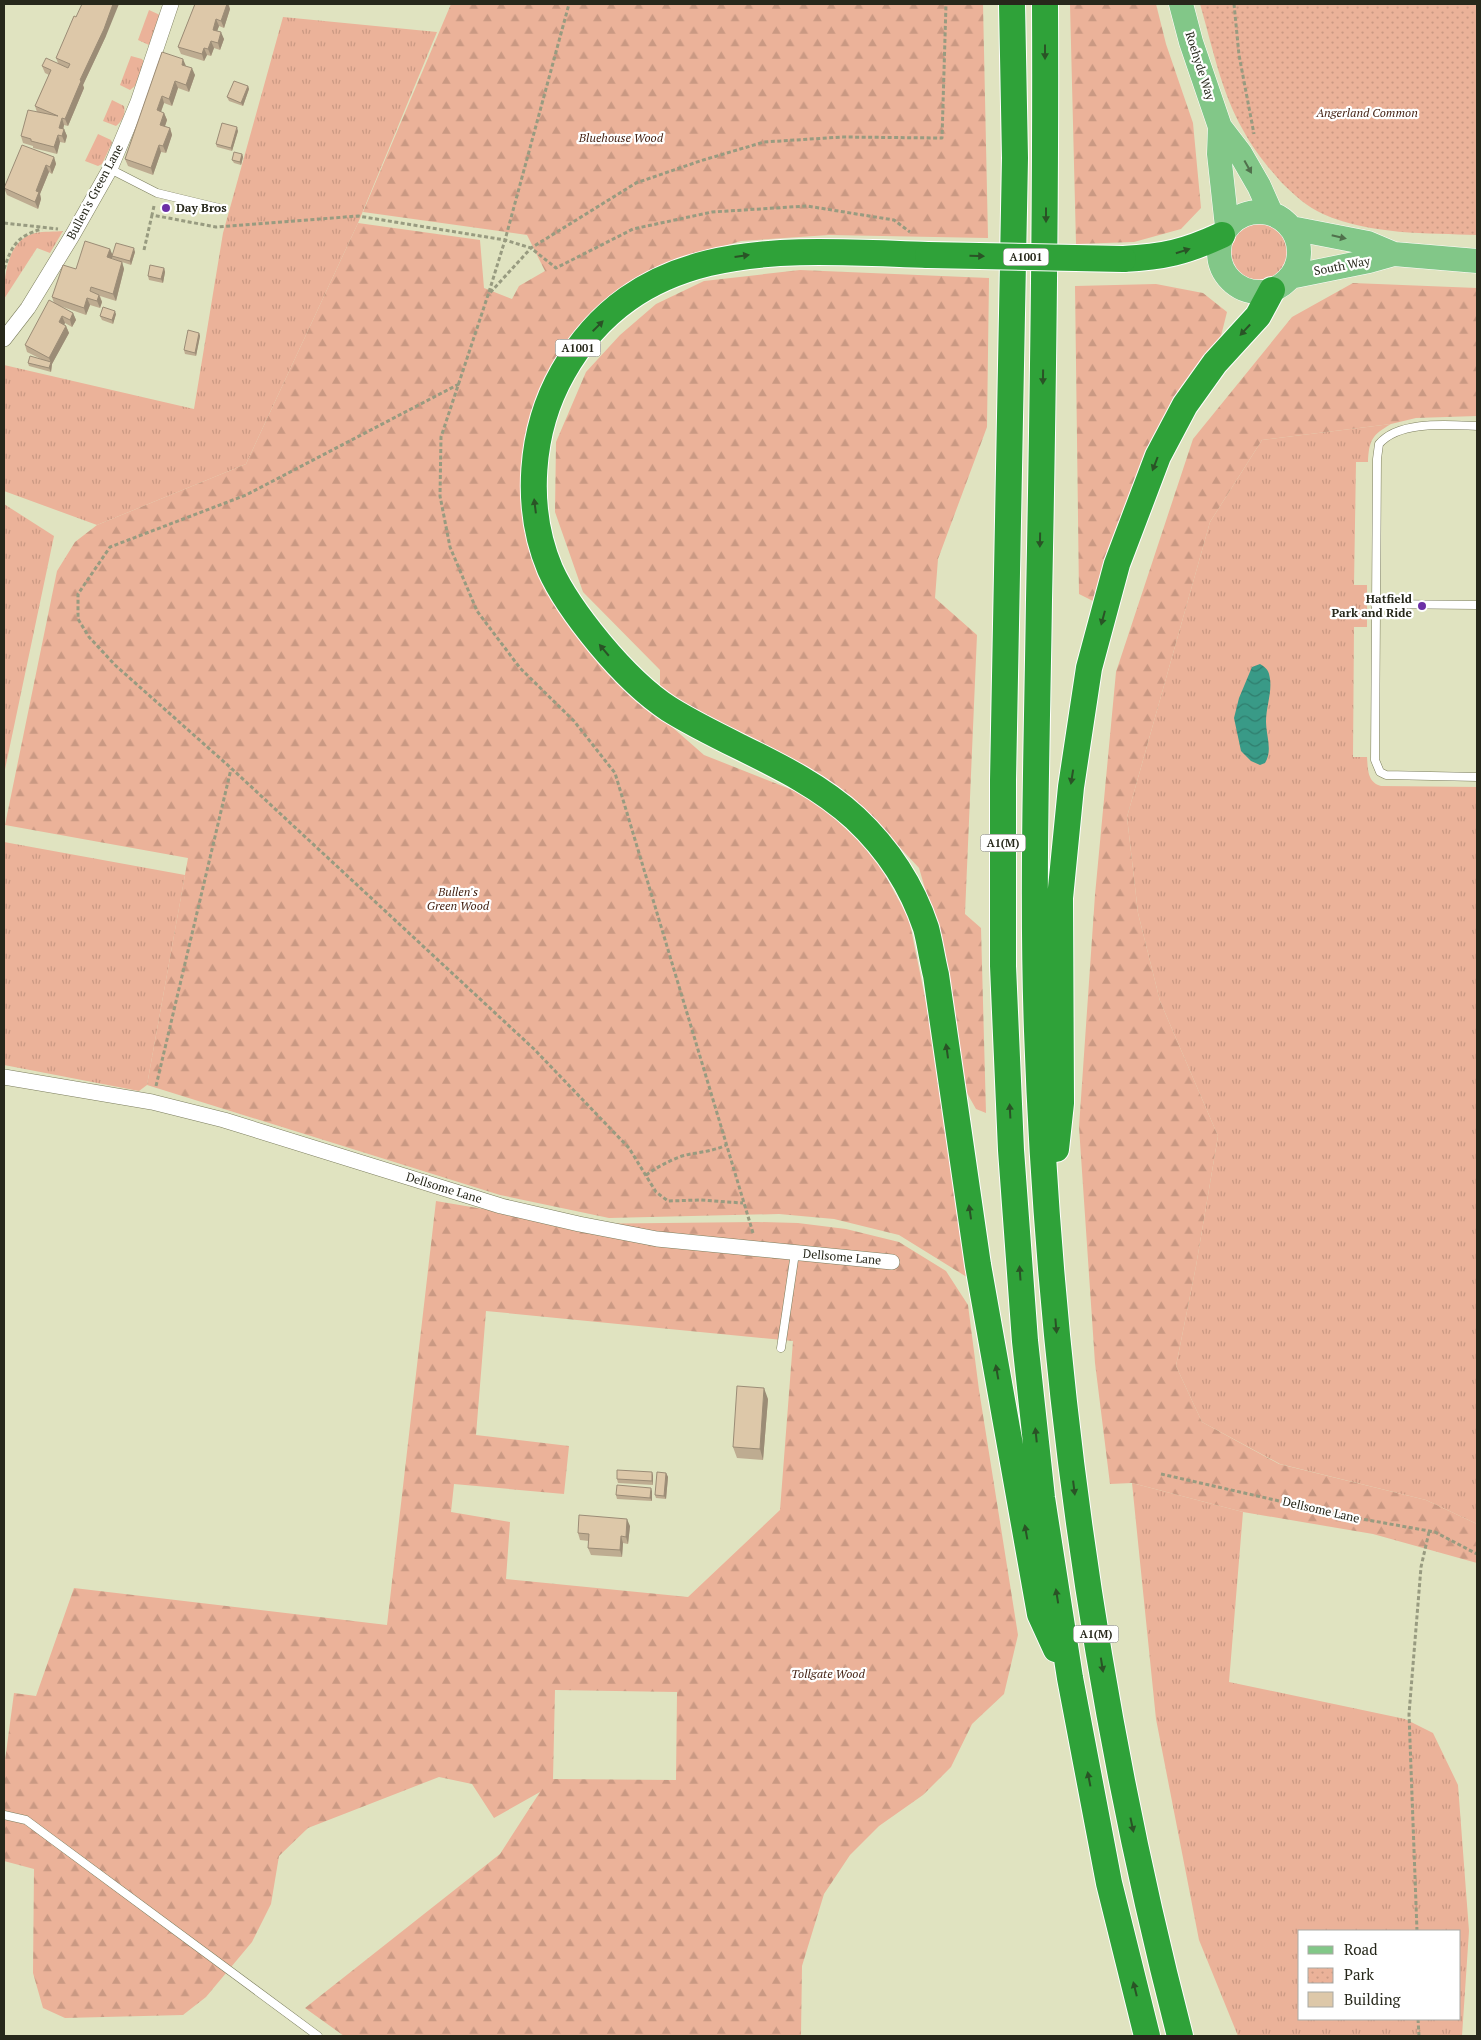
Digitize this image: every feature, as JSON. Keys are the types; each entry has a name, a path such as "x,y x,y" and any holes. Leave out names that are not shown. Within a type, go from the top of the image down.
{"highway":[{"name":"A1(M)","path":"1012,4 1015,158 1003,780 1003,966 1011,1150 1025,1342 1042,1498 1070,1678 1110,1883 1147,2036"},
{"name":"A1(M)","path":"1045,4 1046,223 1034,874 1037,1032 1047,1225 1061,1373 1085,1567 1113,1738 1162,1968 1180,2036"},
{"name":"A1001","path":"638,685 610,657 579,617 550,568 538,525 534,491 535,453 543,420 557,383 575,351 616,308 639,292 670,275 718,260 749,255 922,246 1123,259 1172,255 1198,246 1225,231"},
{"name":"A1(M)","path":"1047,1225 1061,1103 1060,898 1071,787 1089,668 1117,564 1158,456 1185,405 1215,363 1258,316 1281,283"},
{"name":"A1(M)","path":"638,685 666,707 702,729 782,768 828,796 875,838 894,863 913,896 926,928 936,975 978,1265 1040,1614 1070,1678"}],"main road":[{"name":"Roehyde Way","path":"1181,4 1191,42 1220,127 1240,153 1259,186 1271,213"},
{"name":"Roehyde Way","path":"1220,127 1219,154 1225,231"},
{"path":"1259,211 1271,213 1282,219 1291,228 1297,239 1299,252 1297,265 1281,283 1261,292 1249,291 1229,279 1222,269 1219,258 1219,246 1225,231 1236,218 1247,213 1259,211"},
{"name":"South Way","path":"1291,228 1368,243 1394,254 1477,260"},
{"name":"South Way","path":"1281,283 1394,254"}],"street":[{"name":"Bullen's Green Lane","path":"4,339 28,308 110,169 138,102 171,4"},
{"name":"Dellsome Lane","path":"4,1077 152,1102 224,1120 501,1206 657,1240 892,1262"}],"lane":[{"path":"110,169 157,193 219,208"},
{"path":"1477,426 1408,428 1390,435 1379,444 1377,459 1375,604 1376,766 1380,772 1392,776 1477,778"},
{"path":"1375,604 1477,605"},
{"path":"781,1348 795,1253"},
{"path":"4,1815 26,1820 318,2036"}],"path":[{"path":"569,4 505,240 460,383 440,437 440,496 450,547 477,611 520,668 574,721 614,773 758,1250"},
{"path":"488,295 531,248 636,183 764,142 842,136 942,138 946,4"},
{"path":"1234,4 1238,55 1251,126 1256,142"},
{"path":"144,250 157,193"},
{"path":"152,215 216,227 358,216 505,240 531,248 556,268 633,229 712,212 807,206 894,220 922,246"},
{"path":"4,223 66,229"},
{"path":"4,269 11,248 19,238 42,228"},
{"path":"460,383 246,495 110,547 78,594 78,619 89,637 115,665 231,768 534,1048 629,1148 656,1192 668,1201 700,1200 743,1203"},
{"path":"152,1102 231,768"},
{"path":"646,1175 660,1166 683,1156 726,1146"},
{"name":"Dellsome Lane","path":"1161,1474 1345,1516 1436,1532 1477,1554"},
{"path":"1417,1930 1409,1714 1421,1567 1429,1532"},
{"path":"1418,2020 1419,2036"}],"green space":[{"name":"Bullen's Green Wood","path":"451,4 983,4 988,238 829,235 741,241 683,258 608,301 528,441 549,590 599,663 704,755 813,798 874,855 909,919 942,1081 970,1279 899,1235 834,1219 779,1214 609,1218 500,1195 147,1085 188,858 5,825 57,571 75,542 97,525 246,464 358,223 480,240 484,288 512,299 519,286 545,271 527,235 363,212"},
{"path":"1070,4 1156,4 1166,44 1193,123 1201,208 1181,229 1134,242 1076,244"},
{"name":"Angerland Common","path":"1200,4 1477,4 1477,235 1399,232 1360,226 1323,214 1300,200 1281,182 1260,157 1235,115 1218,68"},
{"path":"149,10 160,15 149,45 138,40"},
{"path":"283,17 437,32 358,223 246,464 97,525 4,491 4,365 194,409 223,233"},
{"path":"131,56 142,59 144,62 135,86 130,90 120,85"},
{"path":"112,100 124,106 123,117 116,126 103,121"},
{"path":"98,134 111,140 112,143 102,164 98,166 85,161"},
{"path":"1259,224 1270,226 1279,232 1285,241 1287,252 1285,263 1279,272 1270,278 1259,280 1248,278 1239,272 1233,263 1231,252 1233,241 1239,232 1248,226"},
{"path":"63,231 50,253 37,248 4,299 6,270 18,243 35,233"},
{"path":"800,270 989,278 987,427 938,559 935,598 977,635 965,914 981,928 986,1113 976,1109 963,1086 946,960 919,868 863,808 660,688 660,670 583,592 555,512 556,442 586,372 620,335 656,304 704,281"},
{"path":"1353,283 1477,288 1477,416 1416,418 1391,424 1262,440 1210,522 1127,817 1138,913 1160,1001 1218,1136 1196,1266 1176,1366 1202,1422 1279,1464 1426,1500 1477,1524 1477,1563 1373,1534 1243,1512 1132,1483 1110,1484 1095,1363 1079,1127 1095,895 1116,672 1193,439 1292,317"},
{"path":"1156,284 1203,293 1227,312 1219,344 1097,603 1079,594 1075,286"},
{"path":"1391,424 1380,431 1373,439 1369,448 1368,462 1356,462 1354,585 1367,585 1367,627 1354,627 1353,757 1367,757 1371,778 1376,784 1381,786 1477,787 1477,1524 1426,1500 1280,1464 1202,1422 1176,1366 1196,1266 1218,1136 1160,1001 1138,913 1127,817 1210,522 1262,440"},
{"path":"4,504 54,536 4,774"},
{"path":"4,842 185,875 147,1085 139,1091 4,1065"},
{"name":"Tollgate Wood","path":"436,1201 571,1224 757,1222 798,1223 846,1229 899,1242 946,1271 968,1305 979,1390 1018,1635 1004,1694 972,1724 951,1767 923,1795 879,1826 850,1855 824,1894 802,1966 801,2036 344,2036 305,2008 500,1854 540,1792 494,1818 472,1784 439,1777 308,1828 279,1856 271,1904 252,1942 206,1997 183,2015 65,2018 43,2008 33,1973 34,1869 4,1861 4,1768 14,1693 36,1696 74,1588 387,1625","holes":["486,1311 793,1341 780,1510 688,1597 506,1579 510,1522 451,1512 454,1484 564,1494 569,1446 476,1435","555,1690 677,1692 676,1780 553,1779"]},
{"path":"1132,1483 1243,1512 1229,1682 1405,1719 1433,1733 1458,1785 1469,1931 1462,2036 1238,2036 1199,1940 1156,1719"}],"water":[{"path":"1260,664 1266,668 1270,676 1270,695 1266,722 1269,753 1265,763 1260,765 1251,761 1241,751 1234,718 1239,698 1252,667"}],"building":[{"path":"82,4 113,4 65,119 62,118 59,128 64,129 62,136 58,135 54,147 31,141 31,139 21,136 28,110 58,116 35,106 51,70 42,66 46,58 68,68 70,64 56,58 74,16 76,17"},
{"path":"195,4 227,4 221,21 216,19 213,30 221,32 218,43 211,41 208,49 204,48 202,54 178,47"},
{"path":"162,52 183,59 182,65 192,68 186,85 175,81 169,99 162,96 157,110 164,113 160,125 170,128 163,146 159,145 151,168 125,159"},
{"path":"234,81 248,86 241,103 227,97"},
{"path":"222,123 237,127 231,148 216,144"},
{"path":"22,145 54,157 50,167 46,165 36,191 39,192 35,202 4,188"},
{"path":"234,152 242,154 240,162 232,160"},
{"path":"85,241 110,249 107,257 122,262 113,294 91,287 90,291 99,295 97,301 87,298 84,308 52,297 63,265 76,269"},
{"path":"116,243 134,248 130,261 112,256"},
{"path":"150,265 164,268 161,279 148,276"},
{"path":"49,300 73,313 70,320 62,316 59,322 66,326 49,358 25,345"},
{"path":"103,307 115,311 112,320 100,316"},
{"path":"188,330 199,333 195,353 184,350"},
{"path":"30,356 51,362 49,368 28,363"},
{"path":"737,1386 764,1388 760,1449 733,1447"},
{"path":"617,1470 652,1472 652,1481 617,1479"},
{"path":"657,1472 666,1473 664,1496 655,1495"},
{"path":"617,1485 651,1488 650,1498 616,1495"},
{"path":"579,1515 627,1519 626,1537 621,1536 620,1550 588,1548 589,1534 578,1533"}],"place":[{"name":"Day Bros","path":"166,208"},
{"name":"Hatfield Park and Ride","path":"1422,606"}],"park label":[{"name":"Bluehouse Wood","path":"621,138"}]}
